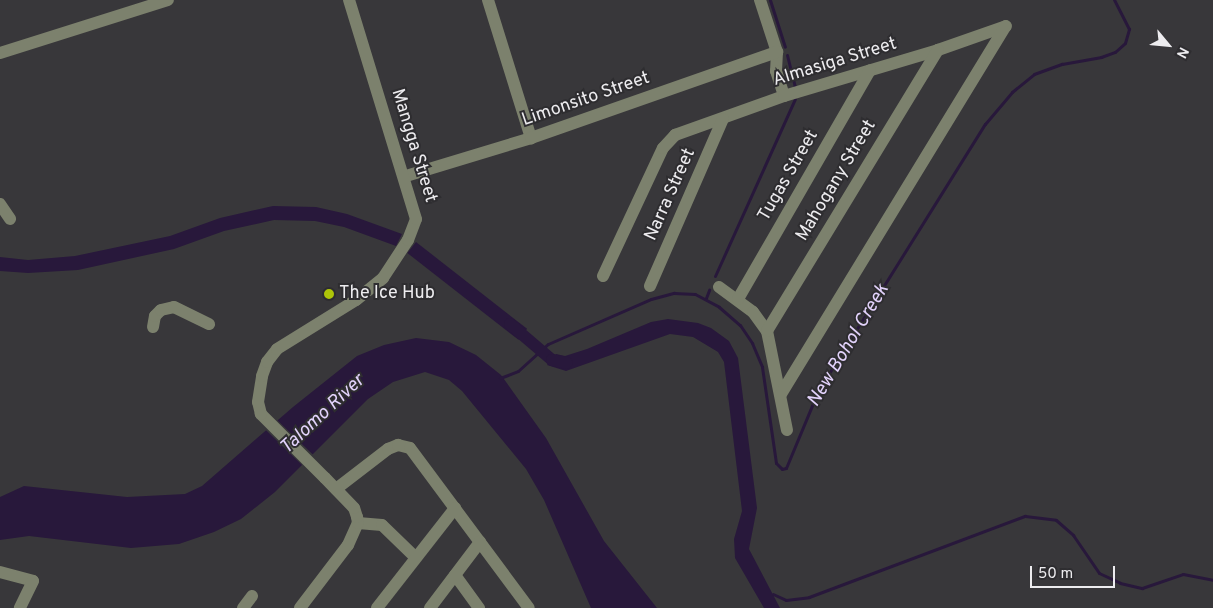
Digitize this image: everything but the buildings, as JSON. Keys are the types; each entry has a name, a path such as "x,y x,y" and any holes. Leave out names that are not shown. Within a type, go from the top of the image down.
{"street":[{"path":"0,53 168,0"},
{"name":"Mangga Street","path":"349,0 406,176 416,219 400,255 383,278 366,293 290,338 272,354 258,394 258,408 264,417 354,508 358,523"},
{"path":"488,0 531,138"},
{"path":"760,0 777,52 776,71 784,96"},
{"name":"Almasiga Street","path":"603,276 663,148 675,135 784,96 938,50 1006,26 781,394"},
{"name":"Mahogany Street","path":"767,331 938,50"},
{"name":"Limonsito Street","path":"406,176 531,138 777,52"},
{"name":"Tugas Street","path":"738,299 870,70"},
{"name":"Narra Street","path":"650,286 723,119"},
{"path":"0,204 10,219"},
{"path":"719,287 738,299 767,331 787,430"},
{"path":"153,327 155,316 161,310 174,307 209,324"},
{"path":"336,489 388,449 402,445 413,451 529,608"},
{"path":"377,608 455,508"},
{"path":"300,608 341,555 358,523 382,525 415,557"},
{"path":"430,608 480,542"},
{"path":"0,572 33,581 20,608"},
{"path":"455,575 479,608"},
{"path":"243,608 252,596"}],"water":[{"path":"273,206 316,207 347,214 402,234 396,246 344,227 315,221 274,220 224,231 174,249 78,270 28,273 0,271 0,257 28,260 75,256 170,236 220,218"},
{"path":"416,242 527,329 518,340 407,253"},
{"path":"668,319 698,323 711,328 729,341 738,358 757,508 749,549 780,608 764,608 735,558 734,539 742,511 724,362 718,352 693,337 670,334 566,371 547,365 556,354 565,356 587,349 651,322"},
{"name":"Talomo River","path":"416,338 449,342 476,355 501,375 546,438 604,541 657,608 591,608 544,500 526,469 462,391 449,380 425,372 393,382 368,399 275,492 241,519 214,532 179,544 131,548 29,536 0,540 0,497 24,486 127,497 185,494 202,486 293,407 357,356 384,345"}],"pier":[{"path":"276,419 315,457 304,467 266,430"}],"waterway":[{"path":"770,0 785,47"},
{"name":"New Bohol Creek","path":"500,378 518,371 548,344 651,299 674,293 695,294 719,307 740,325 752,343 762,367 776,463 782,469 786,468 818,391 985,124 1012,92 1034,74 1062,64 1101,57 1115,52 1125,43 1129,29 1114,0"},
{"path":"787,55 795,87"},
{"path":"715,276 795,99"},
{"path":"706,298 709,290"},
{"path":"510,324 552,360 567,363"},
{"path":"773,594 786,600 809,597 1025,516 1056,520 1073,535 1099,573 1120,583 1142,588 1183,574 1213,580"}],"place":[{"name":"The Ice Hub","path":"329,294"}]}
